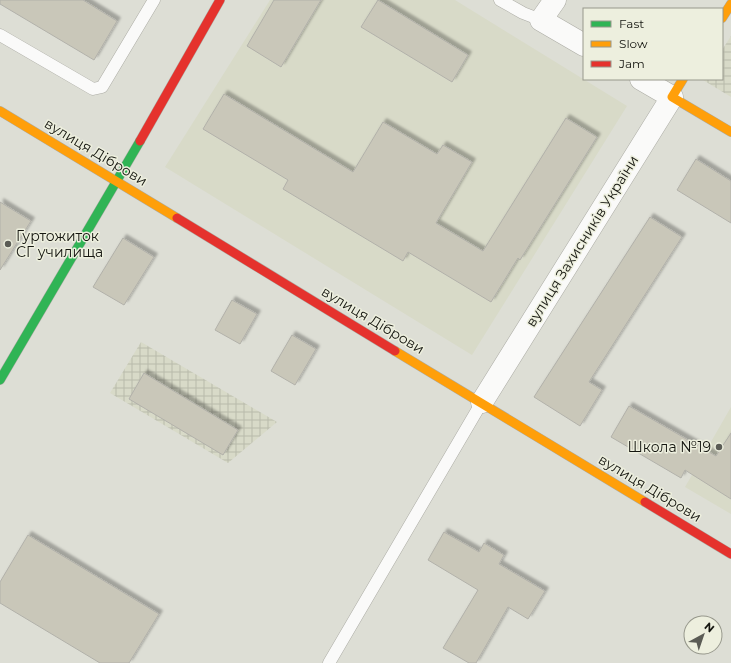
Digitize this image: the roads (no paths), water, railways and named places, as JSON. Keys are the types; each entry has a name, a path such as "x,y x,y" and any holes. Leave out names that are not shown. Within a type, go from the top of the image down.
{"street":[{"path":"554,0 541,20 583,45"},
{"path":"0,380 117,181 219,1"},
{"path":"723,16 731,4"},
{"path":"645,80 678,88 731,132"},
{"name":"вулиця Захисників України","path":"482,402 678,88"},
{"name":"вулиця Діброви","path":"0,111 731,554"}],"lane":[{"path":"0,35 93,89 102,87 154,0"},
{"path":"500,0 523,13 541,20"},
{"path":"329,663 482,402"}],"place":[{"name":"Гуртожиток СГ училища","path":"8,244"},
{"name":"Школа №19","path":"719,447"}]}
